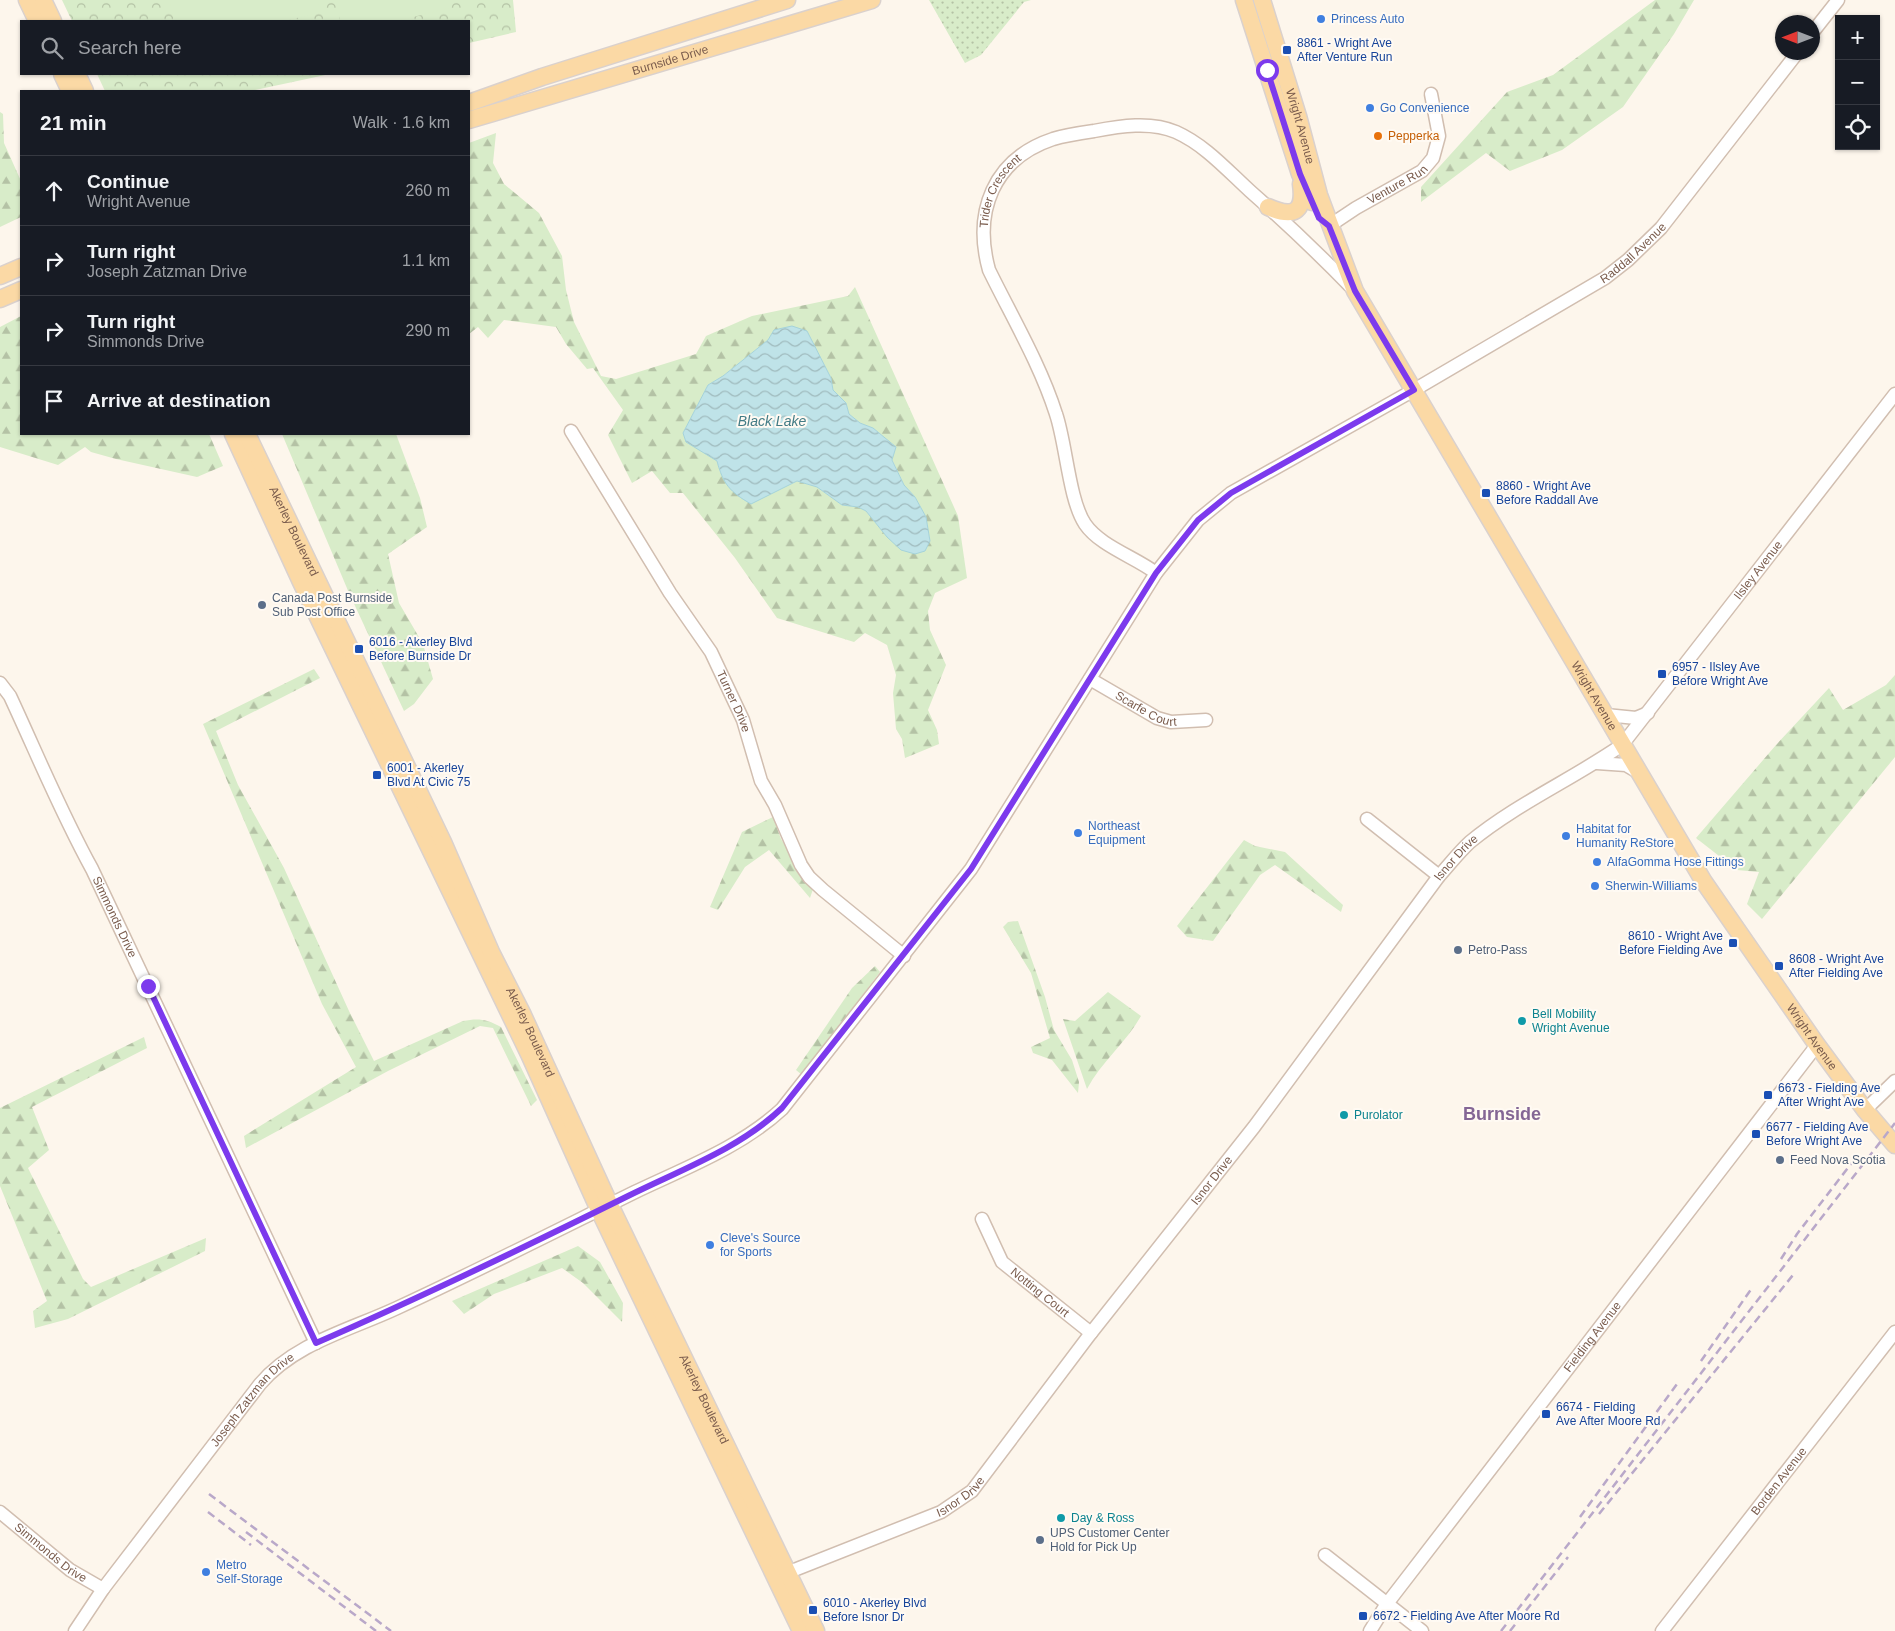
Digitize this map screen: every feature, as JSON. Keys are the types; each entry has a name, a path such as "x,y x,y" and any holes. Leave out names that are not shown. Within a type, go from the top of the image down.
{"main road":[{"path":"27,0 37,20"},
{"path":"43,0 52,20"},
{"name":"Burnside Drive","path":"470,103 542,77 787,0"},
{"name":"Burnside Drive","path":"470,120 872,0"},
{"name":"Wright Avenue","path":"1244,0 1300,174 1319,218 1329,226"},
{"name":"Wright Avenue","path":"1262,0 1298,116 1329,226 1355,291 1704,882 1817,1045 1865,1110 1895,1145"},
{"path":"62,75 70,90"},
{"path":"77,75 85,90"},
{"path":"1277,104 1289,114 1298,116"},
{"path":"1268,207 1283,213 1292,212 1299,208 1303,199 1300,174"},
{"path":"0,276 20,267"},
{"path":"0,299 20,290"},
{"name":"Akerley Boulevard","path":"233,435 301,582 782,1575 816,1631"},
{"name":"Akerley Boulevard","path":"246,435 443,842 487,943 522,1013 604,1208"},
{"name":"Akerley Boulevard","path":"782,1575 801,1631"}],"street":[{"path":"1820,23 1838,0"},
{"name":"Raddall Avenue","path":"1414,390 1605,278 1628,260 1661,228 1792,60"},
{"name":"Venture Run","path":"1329,226 1356,208 1422,172 1428,165 1433,158 1439,136 1431,94"},
{"name":"Trider Crescent","path":"1156,573 1095,534 1084,523 1075,499 1057,417 1049,392 989,270 983,246 984,213 990,196 1004,172 1023,154 1053,139 1109,128 1146,125 1174,131 1196,144 1268,207 1355,291"},
{"name":"Joseph Zatzman Drive","path":"75,1631 103,1589 260,1384 282,1363 316,1343 400,1307 604,1208 742,1139 764,1126 782,1108 971,869 1156,573 1198,520 1231,493 1414,390"},
{"name":"Ilsley Avenue","path":"1622,745 1650,712 1783,536 1895,394"},
{"name":"Turner Drive","path":"571,431 670,593 711,652 743,720 761,781 775,805 801,865 823,890 904,956"},
{"name":"Scarfe Court","path":"1090,680 1157,718 1172,722 1206,720"},
{"name":"Simmonds Drive","path":"0,683 13,702 59,800 72,833 120,927 316,1343"},
{"path":"1606,715 1636,718 1650,712"},
{"name":"Isnor Drive","path":"782,1575 941,1512 957,1504 972,1491 1091,1333 1254,1127 1439,876 1468,844 1492,825 1596,763 1622,745"},
{"path":"1596,763 1626,765 1638,772"},
{"path":"1367,819 1439,876"},
{"name":"Fielding Avenue","path":"1370,1631 1386,1605 1817,1045"},
{"path":"1865,1110 1895,1081"},
{"name":"Notting Court","path":"982,1219 1002,1262 1091,1333"},
{"name":"Borden Avenue","path":"1662,1631 1895,1332"},
{"name":"Simmonds Drive","path":"0,1512 70,1570 103,1589"},
{"path":"1325,1555 1386,1605 1422,1631"}],"green space":[{"path":"62,0 513,0 516,32 470,43 470,20 72,20"},
{"path":"169,0 318,0 320,13 288,20 174,20"},
{"path":"337,0 453,0 449,8 401,20 340,20"},
{"path":"929,0 1031,0 1024,2 981,55 965,63"},
{"path":"1655,0 1694,0 1674,34 1623,107 1562,150 1510,171 1486,153 1421,202 1421,187 1507,92 1553,75"},
{"path":"97,75 325,75 256,90 105,90"},
{"path":"0,112 3,114 4,143 20,179 20,217 0,227"},
{"path":"496,133 493,163 504,184 539,213 562,256 566,290 574,322 601,376 616,379 696,354 706,336 752,316 848,296 855,287 958,516 967,578 935,593 928,611 930,630 946,665 928,710 937,730 939,744 905,758 902,739 896,729 893,693 896,675 887,645 865,633 854,642 777,618 735,558 683,493 670,493 652,471 632,483 608,435 623,410 593,368 587,369 566,344 556,327 504,320 488,338 478,327 470,333 470,143","holes":["774,330 807,331 831,378 833,390 846,403 849,414 860,423 873,428 896,447 892,459 904,485 915,497 926,517 930,541 887,537 866,511 858,507 842,505 817,487 797,481 767,495 720,472 717,461 683,433 708,385 723,376 768,340"]},
{"path":"20,317 20,435 209,435 223,466 197,477 116,459 91,452 85,447 58,465 0,447 0,327"},
{"path":"282,435 396,435 420,498 427,527 388,554 399,603 423,644 433,679 414,704 404,711 349,593"},
{"path":"314,669 320,678 216,731 238,785 284,868 349,1011 374,1061 463,1021 482,1020 496,1024 501,1027 537,1100 531,1106 493,1028 480,1026 388,1071 246,1148 244,1136 356,1067 322,1004 203,724"},
{"path":"1895,675 1895,757 1762,919 1747,904 1759,872 1737,870 1696,838 1776,745 1829,688 1843,710 1886,685"},
{"path":"773,817 781,839 813,889 810,898 769,850 745,867 718,910 710,907 742,832"},
{"path":"1244,840 1255,846 1285,852 1343,905 1341,912 1275,865 1260,875 1213,941 1187,937 1177,926"},
{"path":"1018,921 1045,997 1054,1030 1072,1060 1079,1082 1078,1093 1052,1060 1033,1053 1031,1047 1050,1038 1031,973 1003,927 1008,922"},
{"path":"875,966 880,972 802,1075 796,1070 852,988"},
{"path":"1108,992 1141,1016 1099,1070 1087,1089 1063,1019 1075,1021"},
{"path":"144,1037 147,1048 32,1107 49,1150 28,1168 83,1279 91,1287 206,1238 205,1251 68,1319 35,1328 33,1311 47,1301 0,1186 0,1108"},
{"path":"578,1246 600,1262 623,1303 622,1322 583,1283 562,1268 494,1294 464,1314 452,1301"}],"water":[{"name":"Black Lake","path":"792,326 807,331 831,378 833,390 846,403 849,414 860,423 873,428 896,447 892,460 904,485 915,497 926,517 930,541 925,551 915,554 901,550 887,537 866,511 858,507 842,505 817,487 797,481 751,504 728,487 717,461 686,442 683,433 708,385 723,376 768,340 774,330"}],"railway":[{"path":"1501,1631 1895,1123"},
{"path":"1781,1259 1797,1234 1854,1160"},
{"path":"1599,1514 1793,1275"},
{"path":"1701,1361 1752,1288"},
{"path":"1580,1517 1677,1384"},
{"path":"209,1494 391,1631"},
{"path":"208,1512 251,1545"},
{"path":"246,1532 376,1631"},
{"path":"1510,1631 1568,1557"}],"place":[{"name":"Princess Auto","path":"1321,19"},
{"name":"8861 - Wright Ave After Venture Run","path":"1287,50"},
{"name":"Go Convenience","path":"1370,108"},
{"name":"Pepperka","path":"1378,136"},
{"name":"8860 - Wright Ave Before Raddall Ave","path":"1486,493"},
{"name":"Canada Post Burnside Sub Post Office","path":"262,605"},
{"name":"6016 - Akerley Blvd Before Burnside Dr","path":"359,649"},
{"name":"6957 - Ilsley Ave Before Wright Ave","path":"1662,674"},
{"name":"6001 - Akerley Blvd At Civic 75","path":"377,775"},
{"name":"Northeast Equipment","path":"1078,833"},
{"name":"Habitat for Humanity ReStore","path":"1566,836"},
{"name":"AlfaGomma Hose Fittings","path":"1597,862"},
{"name":"Sherwin-Williams","path":"1595,886"},
{"name":"8610 - Wright Ave Before Fielding Ave","path":"1733,943"},
{"name":"Petro-Pass","path":"1458,950"},
{"name":"8608 - Wright Ave After Fielding Ave","path":"1779,966"},
{"name":"Bell Mobility Wright Avenue","path":"1522,1021"},
{"name":"6673 - Fielding Ave After Wright Ave","path":"1768,1095"},
{"name":"Purolator","path":"1344,1115"},
{"name":"6677 - Fielding Ave Before Wright Ave","path":"1756,1134"},
{"name":"Feed Nova Scotia","path":"1780,1160"},
{"name":"Cleve's Source for Sports","path":"710,1245"},
{"name":"6674 - Fielding Ave After Moore Rd","path":"1546,1414"},
{"name":"Day & Ross","path":"1061,1518"},
{"name":"UPS Customer Center Hold for Pick Up","path":"1040,1540"},
{"name":"Metro Self-Storage","path":"206,1572"},
{"name":"6010 - Akerley Blvd Before Isnor Dr","path":"813,1610"},
{"name":"6672 - Fielding Ave After Moore Rd","path":"1363,1616"}],"district":[{"name":"Burnside","path":"1502,1114"}],"route":[{"path":"148,986 316,1343 400,1307 653,1184 764,1126 782,1108 971,869 1156,573 1198,520 1231,493 1414,390 1355,291 1329,226 1319,218 1300,174 1267,70"}]}
